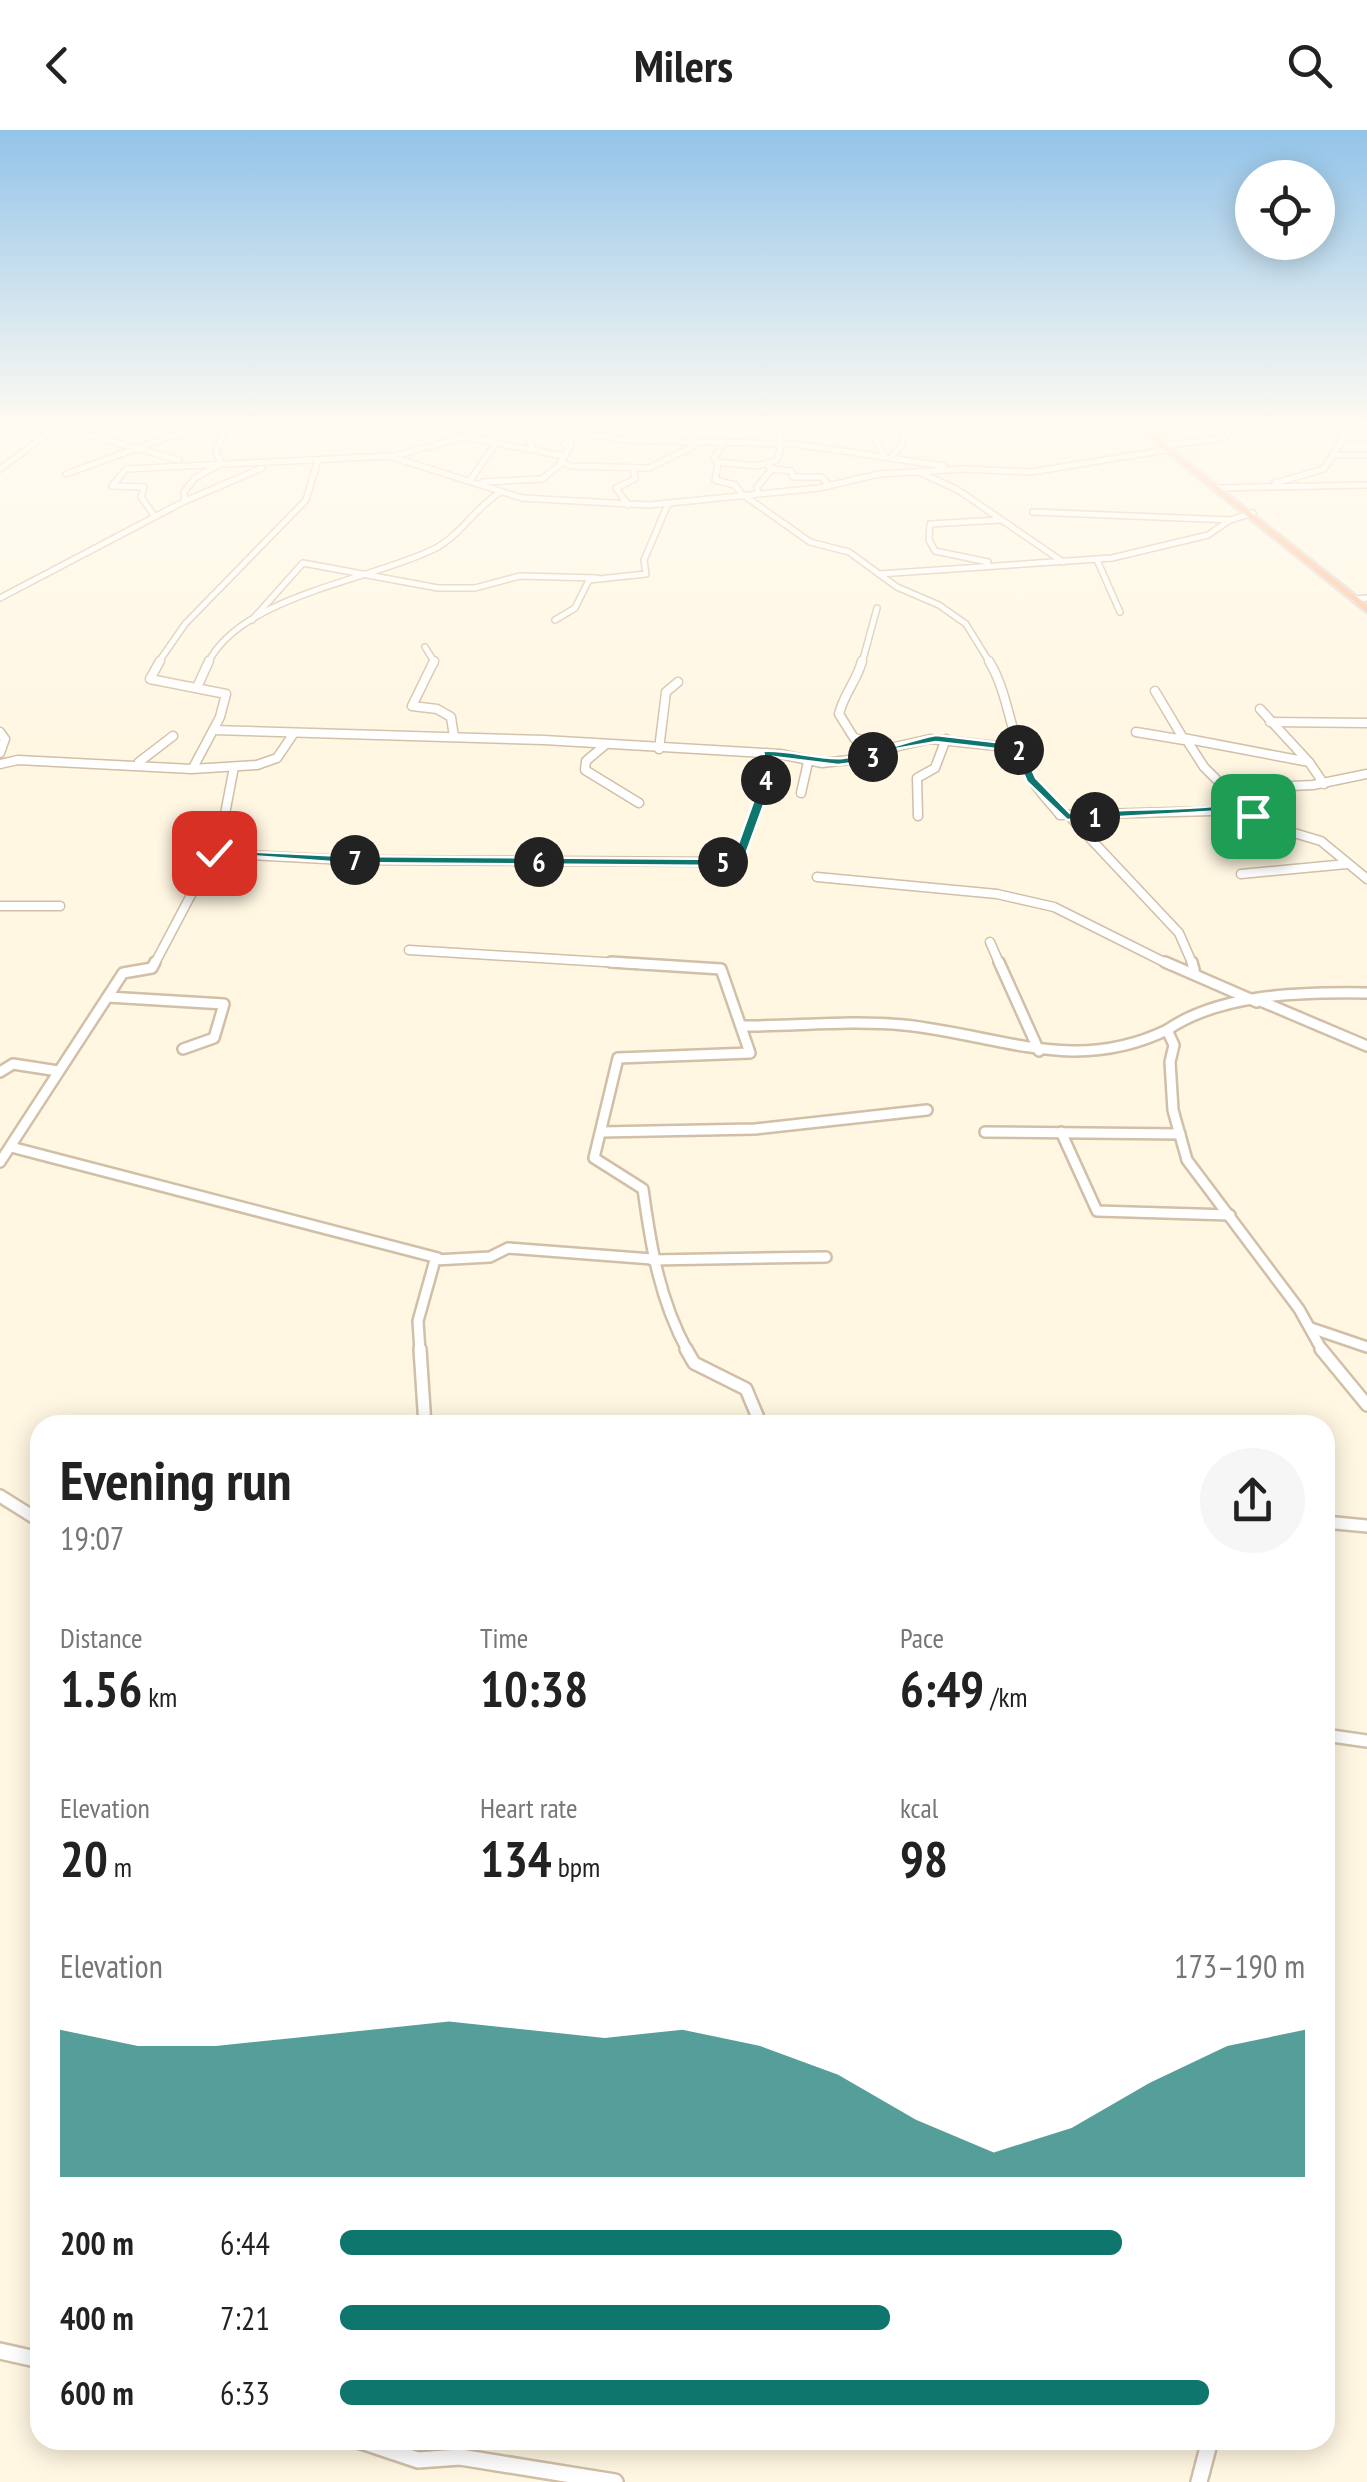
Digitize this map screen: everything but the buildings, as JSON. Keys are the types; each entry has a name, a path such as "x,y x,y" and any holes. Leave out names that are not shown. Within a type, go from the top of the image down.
{"highway":[{"path":"1279,536 1363,601"}],"street":[{"path":"0,598 62,569 77,555 113,536"},
{"path":"194,766 214,730 226,696 198,686 148,678 185,624 271,536"},
{"path":"252,620 445,543 453,536"},
{"path":"198,686 221,646 252,620 299,564 456,588 520,576 597,578 646,574 644,560 655,536"},
{"path":"801,536 848,552 897,588 944,608 966,624 1000,677 999,692 1031,780 1060,814 1071,818 1244,806 1270,787 1324,784 1367,774"},
{"path":"930,536 938,552 1007,566"},
{"path":"1023,536 1064,563"},
{"path":"880,574 888,574 888,570 1097,560 1206,536"},
{"path":"1097,560 1120,612"},
{"path":"555,620 573,610 587,582 597,578"},
{"path":"877,608 858,676 844,693 839,714 854,738 892,747 946,739 1017,748"},
{"path":"425,647 434,657 435,665 412,706 437,709 451,717 454,737"},
{"path":"659,750 666,692 678,682"},
{"path":"1155,692 1185,740 1200,755 1204,767 1266,826 1321,841 1367,879"},
{"path":"1260,709 1324,784"},
{"path":"1270,722 1367,724"},
{"path":"214,730 767,753 808,762 877,757 892,747"},
{"path":"0,732 4,738 0,753"},
{"path":"1136,732 1309,762"},
{"path":"0,764 18,760 234,767 275,760 288,748 294,733"},
{"path":"134,764 152,756 174,736"},
{"path":"918,816 917,778 936,768 946,739"},
{"path":"606,745 586,761 585,770 639,803"},
{"path":"214,853 345,860 727,862 739,857 758,806 772,766 767,753"},
{"path":"801,793 808,762"},
{"path":"0,1162 123,972 152,968 214,853 224,825 234,767"},
{"path":"1071,818 1108,865 1168,920 1189,952 1195,974"},
{"path":"1241,874 1347,864"},
{"path":"817,876 1018,897 1065,911 1195,974 1367,1046"},
{"path":"0,906 60,906"},
{"path":"990,942 1039,1051"},
{"path":"409,950 718,967 743,1026 748,1054 618,1058 594,1158 643,1188 652,1260 668,1314 694,1362 746,1389 757,1415"},
{"path":"743,1026 845,1021 909,1026 1039,1051 1111,1048 1167,1030 1190,1014 1308,993 1367,993"},
{"path":"108,997 224,1004 214,1038 184,1050"},
{"path":"1167,1030 1174,1046 1170,1062 1174,1118 1192,1168 1311,1328 1314,1340 1367,1405"},
{"path":"0,1072 13,1064 58,1070"},
{"path":"601,1132 755,1130 927,1110"},
{"path":"1161,1132 1174,1118"},
{"path":"986,1132 1180,1134"},
{"path":"1061,1132 1088,1199 1103,1214 1230,1215"},
{"path":"11,1147 432,1253 438,1258"},
{"path":"424,1415 418,1321 433,1262 438,1258 490,1257 508,1248 652,1260 826,1257"},
{"path":"1311,1328 1367,1348"},
{"path":"0,1496 30,1515"},
{"path":"1335,1523 1367,1526"},
{"path":"1335,1737 1367,1742"},
{"path":"0,2351 30,2358"},
{"path":"388,2450 418,2460 460,2457 616,2482"},
{"path":"1200,2482 1208,2450"}],"route":[{"path":"214,853 345,860 727,862 739,857 758,806 772,766 767,753 804,761 838,762 877,757 892,747 936,738 996,742 1017,748 1031,780 1060,814 1071,818 1139,811 1196,813 1244,806 1253,816"}]}
